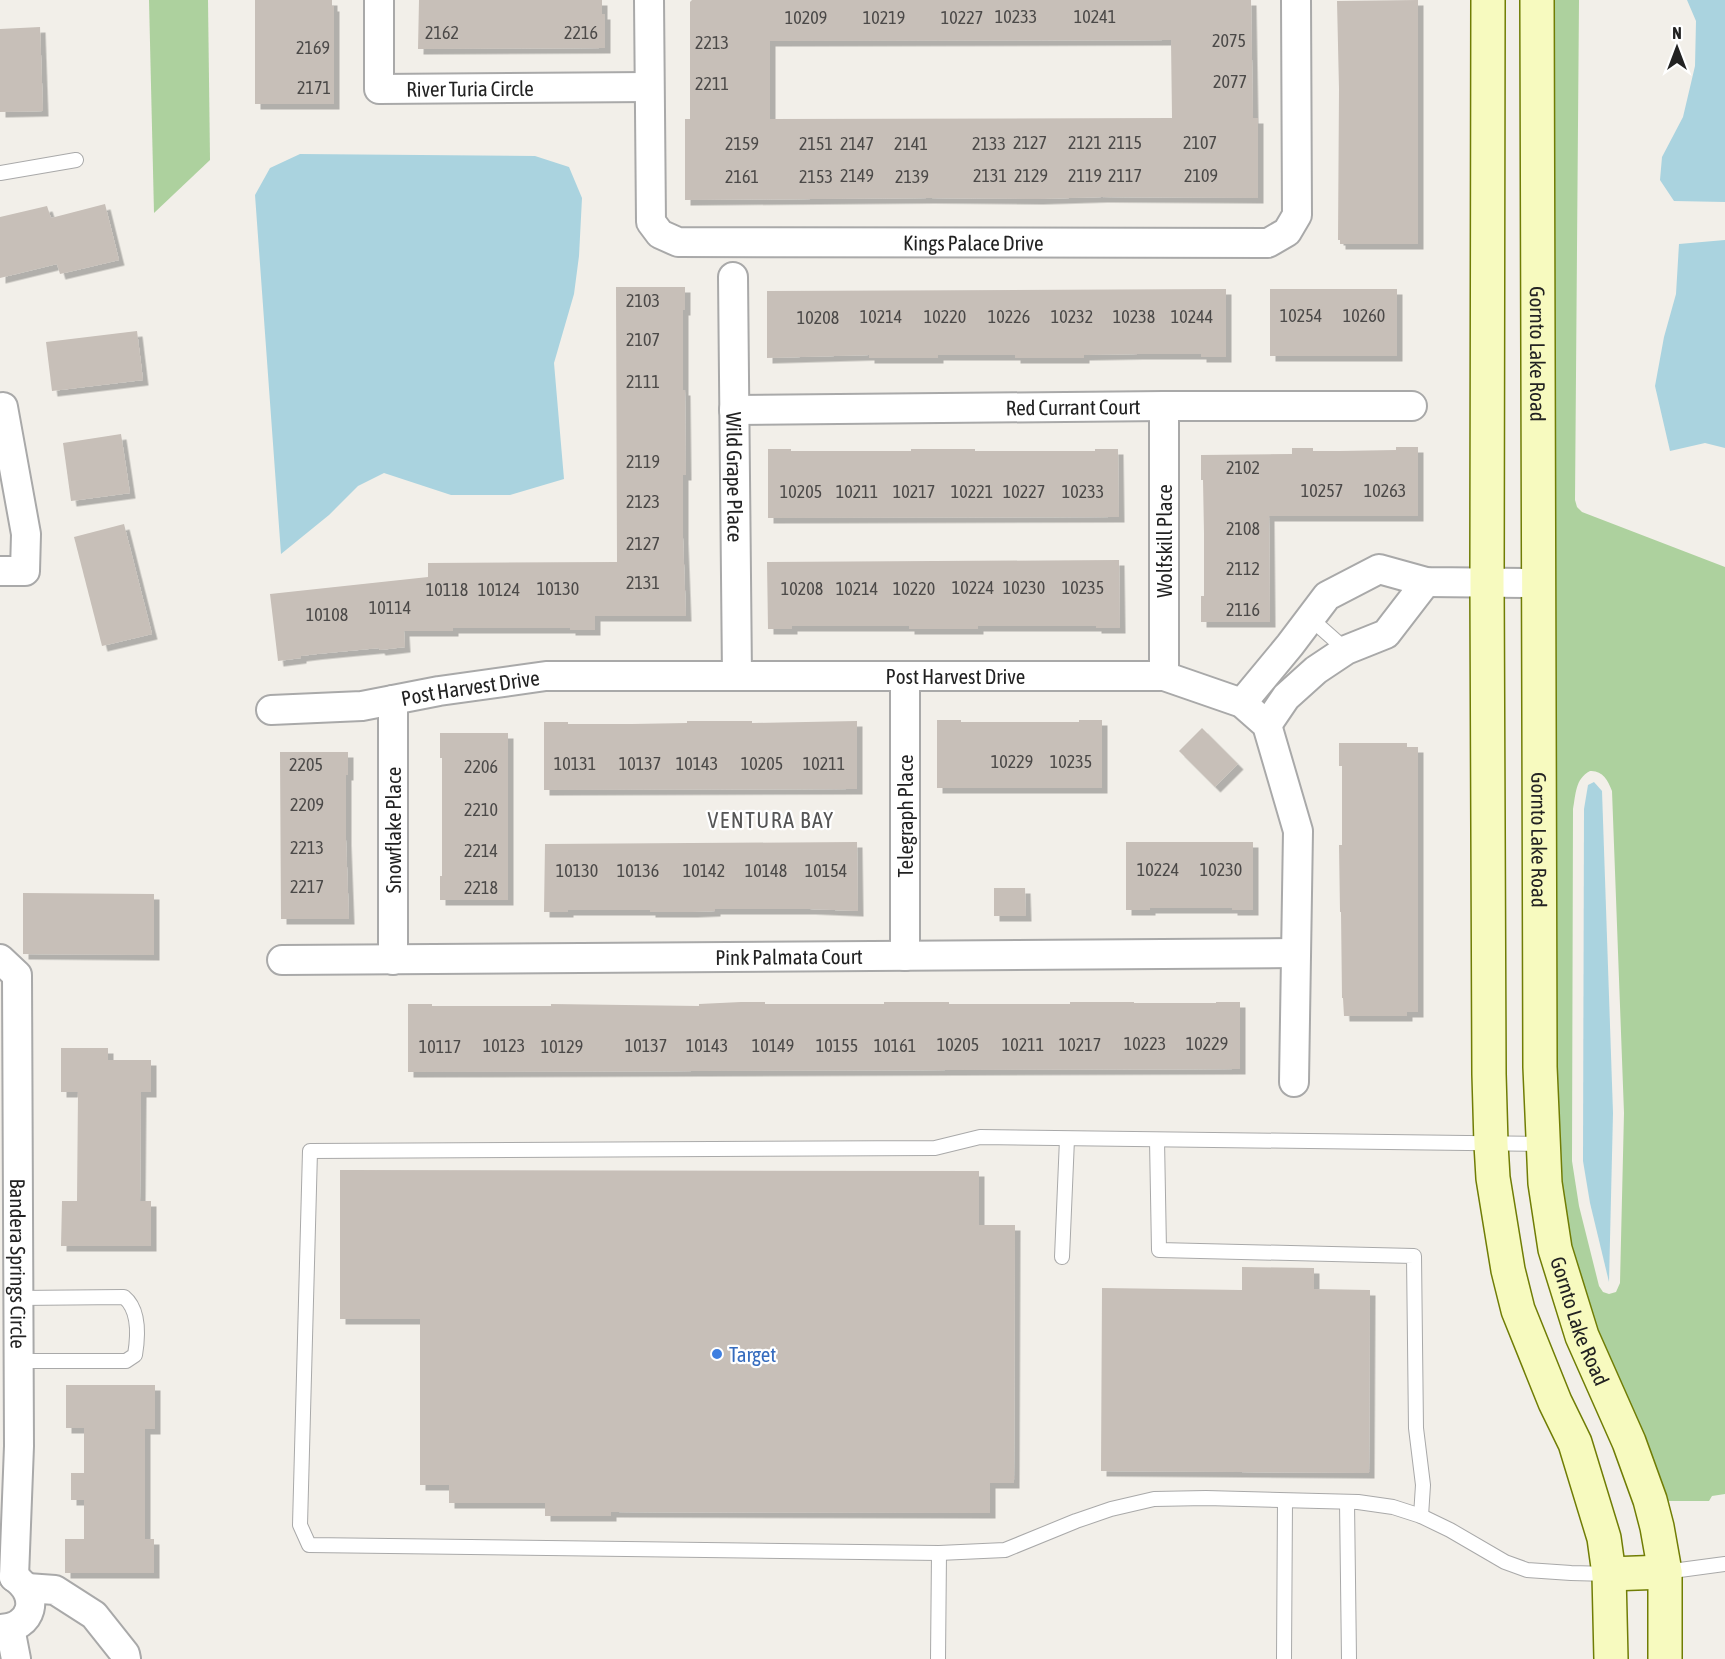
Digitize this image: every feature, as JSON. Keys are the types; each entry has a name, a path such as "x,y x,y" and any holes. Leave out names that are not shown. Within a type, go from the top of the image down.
{"street":[{"name":"River Turia Circle","path":"379,0 380,88 650,87"},
{"name":"Kings Palace Drive","path":"649,0 651,222 660,234 678,242 1268,243 1287,232 1297,215 1296,0"},
{"path":"1488,0 1487,582 1491,1144 1498,1212 1518,1310 1555,1402 1575,1443 1604,1538 1610,1574 1611,1659"},
{"name":"Gornto Lake Road","path":"1537,0 1542,1144 1550,1221 1563,1276 1582,1336 1641,1474 1657,1527 1665,1572 1665,1659"},
{"name":"Wild Grape Place","path":"733,277 737,676"},
{"name":"Wolfskill Place","path":"1164,406 1164,676"},
{"name":"Red Currant Court","path":"734,410 1412,406"},
{"path":"0,571 25,571 26,534 3,407"},
{"path":"1242,702 1327,596 1379,569 1426,582 1538,583"},
{"path":"1294,1082 1298,831 1267,724 1286,697 1316,670 1346,650 1386,634 1426,582"},
{"name":"Post Harvest Drive","path":"271,710 362,706 439,691 546,676 1164,676 1242,702 1267,724"},
{"name":"Telegraph Place","path":"905,676 905,956"},
{"name":"Snowflake Place","path":"393,700 393,960"},
{"name":"Pink Palmata Court","path":"282,960 1296,953"},
{"name":"Bandera Springs Circle","path":"0,959 17,975 12,1289 19,1361 19,1446 14,1580 31,1605 23,1621 5,1629"},
{"path":"1610,1574 1665,1572"},
{"path":"14,1580 55,1590 94,1615 125,1654 126,1659"},
{"path":"5,1629 16,1659"}],"lane":[{"path":"0,173 76,160"},
{"path":"1310,618 1346,650"},
{"path":"1542,1144 980,1137 935,1148 310,1151 300,1525 309,1545 939,1553 1005,1550 1111,1509 1154,1499 1358,1502 1421,1516 1505,1562 1527,1570 1610,1574"},
{"path":"1062,1257 1067,1139"},
{"path":"1157,1140 1159,1250 1414,1256 1416,1428 1423,1485 1421,1516"},
{"path":"12,1289 124,1297 135,1312 137,1341 135,1355 126,1360 19,1361"},
{"path":"1284,1659 1285,1501"},
{"path":"1347,1502 1349,1659"},
{"path":"938,1659 939,1553"},
{"path":"1665,1572 1725,1564"}],"green space":[{"path":"149,0 208,0 210,160 154,213"},
{"path":"1549,0 1579,0 1575,500 1582,512 1725,567 1725,1494 1712,1496 1709,1501 1663,1501 1594,1330 1575,1272 1557,1181","holes":["1590,771 1604,776 1612,791 1624,1113 1620,1283 1616,1292 1609,1294 1603,1292 1599,1286 1579,1206 1572,1161 1573,809 1581,778"]}],"water":[{"path":"1687,0 1725,0 1725,202 1674,201 1660,180 1662,157 1683,117 1695,66 1696,21"},
{"path":"300,154 535,156 569,167 582,198 579,256 574,294 554,363 564,479 510,495 451,495 384,473 358,486 329,515 281,554 255,195 270,168"},
{"path":"1725,240 1725,448 1705,443 1670,451 1655,386 1664,337 1676,294 1679,244"},
{"path":"1594,782 1602,791 1613,1113 1609,1282 1590,1203 1583,1161 1584,809 1588,785"}],"building":[{"path":"255,0 332,0 332,6 334,6 334,104 255,104"},
{"path":"419,0 602,0 602,14 605,14 605,48 418,49"},
{"path":"692,0 1251,0 1253,118 1258,118 1258,198 685,200 685,119 690,119 690,2","holes":["1171,40 1172,118 770,119 770,41"]},
{"path":"1418,0 1418,244 1340,244 1338,240 1337,1"},
{"path":"40,27 43,111 0,112 0,29"},
{"path":"105,204 119,260 60,274 57,264 0,278 0,217 47,206 51,218"},
{"path":"616,287 685,287 683,390 685,390 686,475 683,475 683,538 686,616 595,616 595,630 453,628 453,631 404,631 405,647 317,654 278,661 270,594 428,577 428,563 617,562"},
{"path":"1226,289 1226,357 1201,357 1201,354 1138,354 1084,355 1084,358 938,355 938,358 869,358 869,355 767,358 767,291"},
{"path":"1270,289 1397,289 1397,356 1270,356"},
{"path":"137,331 143,380 52,391 46,342"},
{"path":"121,434 130,493 71,501 63,443"},
{"path":"1396,447 1418,447 1418,516 1269,516 1270,622 1201,622 1201,596 1204,596 1204,533 1201,455 1292,454 1292,448 1339,451 1396,450"},
{"path":"768,449 791,449 791,451 975,449 975,451 1095,451 1095,449 1118,449 1119,517 768,518"},
{"path":"124,524 152,634 102,646 74,537"},
{"path":"1119,560 1120,628 978,626 978,629 909,629 909,626 792,626 792,629 768,629 767,562"},
{"path":"937,720 1079,722 1079,720 1102,720 1102,788 937,788"},
{"path":"687,721 752,721 752,723 857,721 857,789 544,790 544,722 632,724 687,723"},
{"path":"1202,728 1238,764 1215,787 1179,751"},
{"path":"440,733 508,733 508,900 440,900 442,758 440,758"},
{"path":"1339,743 1407,743 1407,747 1418,747 1418,1012 1407,1012 1407,1016 1344,1016 1339,845 1342,845 1342,766 1339,766"},
{"path":"280,752 348,752 346,840 349,919 281,919"},
{"path":"857,842 858,911 715,909 715,911 692,912 568,910 568,912 544,912 545,844"},
{"path":"1126,842 1253,842 1253,910 1150,908 1150,910 1126,910"},
{"path":"994,888 1025,888 1026,916 994,916"},
{"path":"23,893 154,894 154,955 23,954"},
{"path":"765,1002 765,1004 949,1002 949,1004 1070,1004 1070,1002 1240,1002 1240,1069 408,1072 408,1004 432,1004 432,1006 551,1006 551,1004 699,1006 699,1004"},
{"path":"61,1048 108,1048 108,1060 151,1060 151,1092 141,1092 140,1201 151,1201 151,1246 61,1246 62,1201 77,1201 78,1092 61,1092"},
{"name":"Target","path":"340,1170 979,1171 979,1225 1015,1225 1014,1483 990,1483 990,1513 611,1512 611,1516 545,1516 545,1503 449,1503 449,1485 420,1485 420,1319 340,1319"},
{"path":"1242,1267 1314,1268 1314,1289 1370,1290 1369,1473 1101,1471 1102,1288 1242,1290"},
{"path":"66,1385 155,1385 155,1429 145,1429 145,1539 154,1539 154,1573 65,1573 65,1539 84,1539 84,1500 71,1500 71,1473 84,1473 84,1428 66,1428"}],"place":[{"name":"Target","path":"717,1354"}],"district":[{"name":"VENTURA BAY","path":"771,820"}]}
